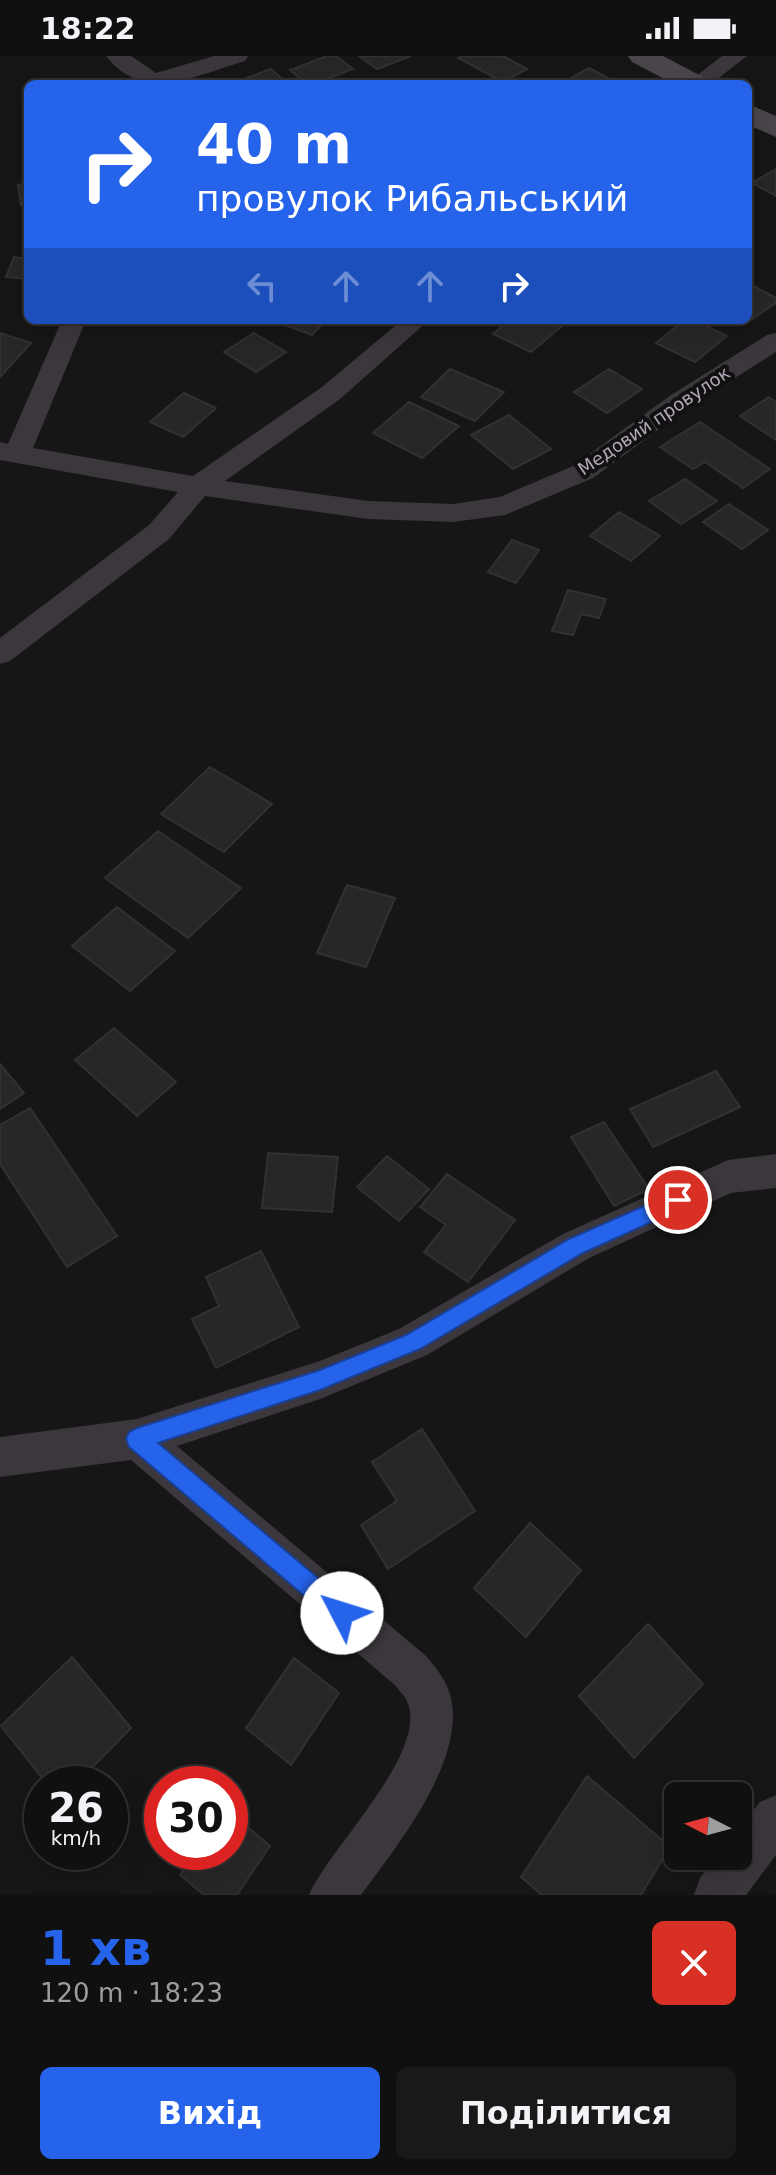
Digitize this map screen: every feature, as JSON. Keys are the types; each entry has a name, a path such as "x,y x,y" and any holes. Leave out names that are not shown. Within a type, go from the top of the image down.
{"street":[{"path":"117,56 154,80"},
{"path":"163,80 237,56"},
{"path":"642,56 688,80"},
{"path":"702,80 736,56"},
{"path":"752,115 776,128"},
{"path":"9,452 72,324"},
{"path":"0,653 151,539 189,500 198,486 331,393 412,324"},
{"name":"Медовий провулок","path":"9,452 198,486 368,510 453,513 505,506 583,472 680,401 776,341"},
{"path":"0,1457 137,1439 320,1380 413,1342 576,1246 728,1177 776,1171"},
{"path":"137,1439 411,1671 429,1695 432,1724 403,1798 332,1895"},
{"path":"717,1895 776,1818"}],"building":[{"path":"327,56 336,56 353,69 324,80 302,80 290,70"},
{"path":"359,56 411,56 377,69"},
{"path":"503,56 527,69 507,80 499,80 458,58"},
{"path":"589,68 612,80 568,80"},
{"path":"271,69 283,80 241,80"},
{"path":"776,169 776,196 752,183"},
{"path":"24,184 24,205 21,205 18,185"},
{"path":"14,257 24,258 24,279 6,277"},
{"path":"752,285 776,298 776,303 752,319"},
{"path":"282,324 322,324 312,335"},
{"path":"504,324 562,326 531,352 493,334"},
{"path":"679,324 702,324 727,336 695,362 656,343"},
{"path":"0,333 31,343 0,377"},
{"path":"254,333 286,352 256,372 224,352"},
{"path":"450,369 504,392 475,421 421,397"},
{"path":"609,369 642,389 607,413 574,392"},
{"path":"184,393 216,408 183,437 150,422"},
{"path":"769,397 776,402 776,440 740,416"},
{"path":"409,402 459,426 422,458 373,433"},
{"path":"509,415 551,449 513,469 471,435"},
{"path":"700,422 770,469 743,488 705,462 693,469 660,447"},
{"path":"685,479 717,501 681,524 649,501"},
{"path":"729,504 768,530 742,549 703,522"},
{"path":"619,512 660,536 631,561 590,536"},
{"path":"512,540 539,550 516,583 488,572"},
{"path":"568,590 606,599 599,618 581,614 573,635 552,631"},
{"path":"210,767 272,804 224,852 161,814"},
{"path":"158,831 241,888 188,938 105,878"},
{"path":"347,885 395,898 366,967 317,953"},
{"path":"117,907 175,951 130,991 72,946"},
{"path":"114,1028 176,1082 137,1116 75,1060"},
{"path":"0,1064 24,1093 0,1109"},
{"path":"716,1071 740,1107 653,1147 630,1109"},
{"path":"30,1108 117,1236 67,1267 0,1164 0,1125"},
{"path":"604,1122 649,1189 614,1206 571,1137"},
{"path":"268,1153 338,1157 332,1212 262,1208"},
{"path":"387,1156 429,1189 399,1221 357,1187"},
{"path":"447,1174 515,1220 468,1282 424,1252 446,1225 420,1207"},
{"path":"261,1251 299,1327 216,1368 192,1319 219,1306 206,1277"},
{"path":"422,1429 475,1511 388,1569 361,1525 397,1501 372,1462"},
{"path":"530,1523 581,1570 526,1637 474,1588"},
{"path":"648,1624 703,1684 634,1758 579,1696"},
{"path":"72,1657 131,1728 94,1766 33,1766 1,1726"},
{"path":"294,1658 339,1693 291,1765 246,1728"},
{"path":"587,1776 664,1842 664,1857 641,1895 542,1895 521,1877"},
{"path":"248,1827 270,1846 237,1895 204,1895 180,1875 183,1870 248,1870"}],"route":[{"path":"342,1613 137,1439 320,1380 413,1342 576,1246 678,1200"}]}
